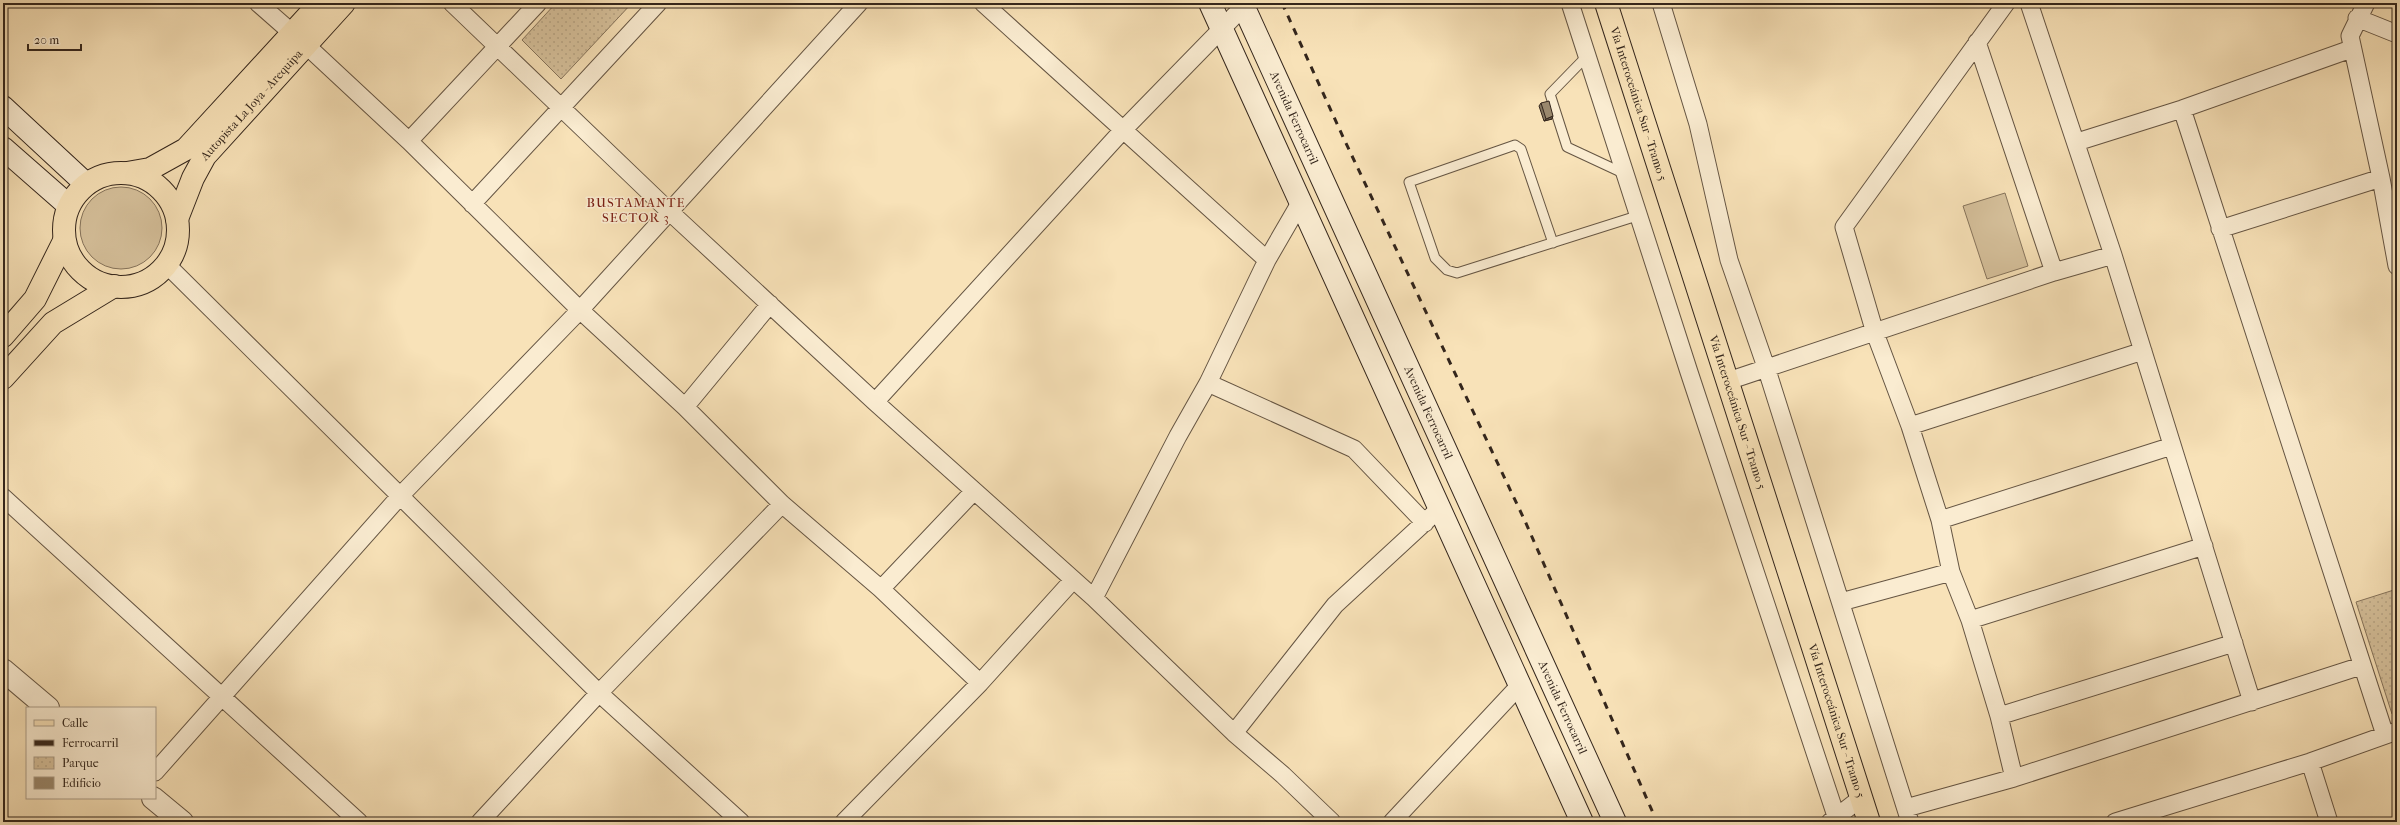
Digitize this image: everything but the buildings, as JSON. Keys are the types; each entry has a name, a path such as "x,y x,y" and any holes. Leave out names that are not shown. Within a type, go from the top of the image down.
{"main road":[{"name":"Autopista La Joya - Arequipa","path":"177,219 193,178 205,156 300,40 320,3"},
{"name":"Autopista La Joya - Arequipa","path":"127,173 150,169 186,149 300,40 344,3"},
{"path":"1210,3 1300,203 1432,517 1520,685 1578,820"},
{"name":"Vía Interoceánica Sur - Tramo 5","path":"1606,3 1869,822"},
{"name":"Avenida Ferrocarril","path":"1243,5 1615,822"},
{"path":"3,107 86,184"},
{"path":"3,148 68,206"},
{"path":"127,173 150,180 160,188 174,207 177,219 176,243 166,264 158,273 143,282 125,287 114,286 91,279 81,272 73,263 64,241 63,229 68,206 86,184 103,175 127,173"},
{"path":"3,336 36,300 64,241"},
{"path":"3,378 53,323 114,286"},
{"path":"3,670 47,707"},
{"path":"154,799 182,822"}],"street":[{"path":"258,3 409,141 580,310 685,407 782,504 880,589 980,682"},
{"path":"452,3 670,212 875,402 1094,598 1234,734 1283,775 1332,822"},
{"path":"409,141 538,3"},
{"path":"472,204 658,3"},
{"path":"156,771 400,496 580,310 859,3"},
{"path":"983,3 1267,260"},
{"path":"1570,3 1835,820 1861,798"},
{"path":"1661,3 1698,124 1729,260 1766,366 1908,815 2014,778 2361,666"},
{"path":"2006,3 1844,227 1875,333 1910,426 1940,520 1952,572 1970,620 1999,716 2014,778"},
{"path":"2029,3 2077,142 2252,702"},
{"path":"2366,3 2357,18 2350,36 2351,48 2381,178 2397,266"},
{"path":"875,402 1124,130 1221,30 1243,5"},
{"path":"2357,18 2397,34"},
{"path":"1977,42 2054,272"},
{"path":"2077,142 2182,109 2351,48"},
{"path":"2115,822 2310,762 2391,733 2361,666 2182,109"},
{"path":"2220,229 2381,178"},
{"path":"1094,598 1178,436 1208,383 1267,260 1300,203"},
{"path":"1728,381 1766,366 1875,333 2054,272 2113,256"},
{"path":"166,264 599,693 741,822"},
{"path":"685,407 770,304"},
{"path":"1910,426 2143,351"},
{"path":"1208,383 1354,448 1432,517 1335,605 1234,734"},
{"path":"1940,520 2172,446"},
{"path":"880,589 974,491"},
{"path":"3,497 359,822"},
{"path":"480,822 599,693 782,504"},
{"path":"1970,620 2204,546"},
{"path":"1841,602 1952,572"},
{"path":"844,822 980,682 1073,580"},
{"path":"1999,716 2234,643"},
{"path":"1392,822 1520,685"},
{"path":"2310,762 2329,822"}],"lane":[{"path":"1587,56 1550,94 1567,148 1627,175"},
{"path":"1553,243 1521,149 1515,145 1409,182 1435,258 1447,270 1457,273 1640,216"}],"green space":[{"path":"556,3 632,3 561,79 522,40"},
{"path":"121,187 137,190 150,199 159,212 162,228 159,244 150,257 137,266 121,269 105,266 92,257 83,244 80,228 83,212 92,199 105,190"},
{"path":"2005,193 2028,266 1987,279 1963,206"},
{"path":"2397,589 2397,713 2392,714 2356,602"}],"railway":[{"path":"1282,3 1344,139 1525,521 1657,822"}],"district":[{"name":"BUSTAMANTE SECTOR 3","path":"636,210"}]}
